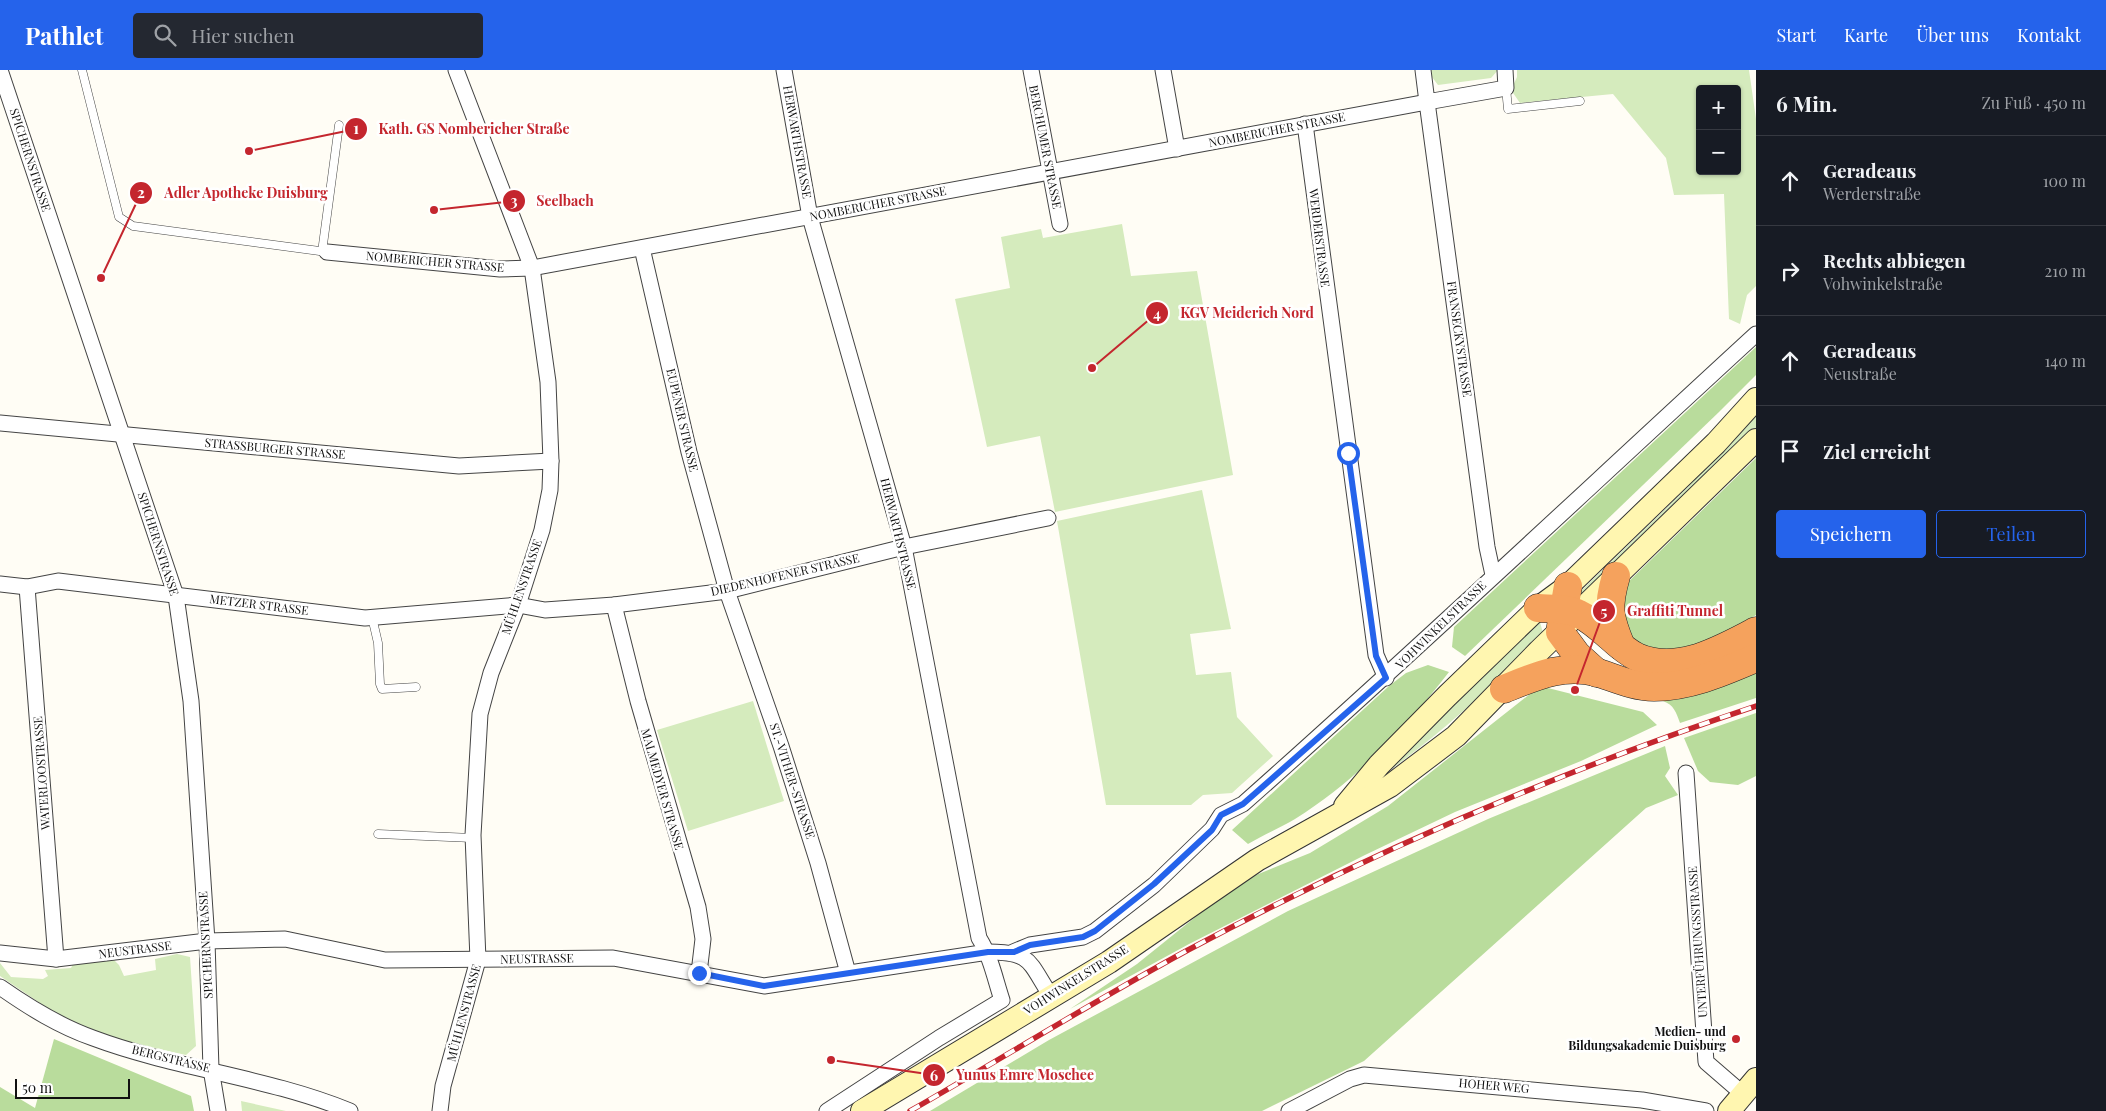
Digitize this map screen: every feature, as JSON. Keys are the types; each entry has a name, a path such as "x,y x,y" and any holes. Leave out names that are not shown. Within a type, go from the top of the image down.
{"highway":[{"path":"1616,576 1610,600 1610,617 1622,646"},
{"path":"1561,610 1637,656 1657,663 1679,662 1702,657 1756,631"},
{"path":"1561,610 1577,656 1597,673"},
{"path":"1504,689 1550,670 1564,669 1597,673 1624,682 1652,687 1679,686 1715,676 1756,658"}],"main road":[{"name":"VOHWINKELSTRASSE","path":"862,1111 1109,962 1257,860 1390,786 1449,741 1504,689 1561,610 1756,399"},
{"name":"VOHWINKELSTRASSE","path":"1338,814 1379,764 1561,610 1616,576 1756,440"}],"street":[{"name":"SPICHERNSTRASSE","path":"0,70 84,327 123,435 176,596 191,701 207,941 211,1070 218,1111"},
{"name":"MÜHLENSTRASSE","path":"440,1111 443,1086 478,960 473,838 480,714 491,673 518,605 542,530 550,490 551,461 548,382 532,268 456,70"},
{"name":"HERWARTHSTRASSE","path":"784,70 810,217 904,547 979,938 988,952 990,966 1002,1000 827,1111"},
{"name":"BERCHUMER STRASSE","path":"1030,70 1060,224"},
{"path":"1163,70 1177,149"},
{"name":"FRANSECKYSTRASSE","path":"1423,70 1487,548 1493,575"},
{"path":"1505,70 1506,88"},
{"name":"NOMBERICHER STRASSE","path":"325,252 500,269 532,268 1506,88"},
{"name":"WERDERSTRASSE","path":"1304,124 1376,656 1386,678"},
{"name":"EUPENER STRASSE","path":"642,248 689,452 727,591"},
{"name":"VOHWINKELSTRASSE","path":"1014,952 1030,945 1083,937 1101,928 1154,884 1212,830 1221,815 1243,804 1386,678 1493,575 1756,334"},
{"name":"STRASSBURGER STRASSE","path":"0,423 459,466 551,461"},
{"name":"DIEDENHOFENER STRASSE","path":"518,605 545,610 727,591 904,547 1048,518"},
{"name":"METZER STRASSE","path":"0,584 27,587 58,581 372,617 518,605"},
{"name":"WATERLOOSTRASSE","path":"27,587 56,959"},
{"name":"ST.-VITHER-STRASSE","path":"727,591 816,854 848,973"},
{"name":"MALMEDYER STRASSE","path":"614,604 638,701 698,908 703,939 699,973"},
{"name":"UNTERFÜHRUNGSSTRASSE","path":"1686,774 1706,1062 1743,1095"},
{"name":"NEUSTRASSE","path":"0,953 56,959 207,941 285,939 385,960 613,958 764,986 988,952 1014,952"},
{"path":"1014,952 1029,962 1051,996"},
{"name":"BERGSTRASSE","path":"0,987 40,1015 94,1038 270,1084 350,1111"},
{"name":"HOHER WEG","path":"1289,1111 1350,1079 1364,1075 1642,1100 1706,1111"}],"lane":[{"path":"82,70 119,217 133,226 325,252 339,125"},
{"path":"1506,88 1508,109 1580,101"},
{"path":"372,617 378,643 380,684 382,689 416,687"},
{"path":"378,834 473,838"}],"green space":[{"path":"1431,70 1498,70 1491,78 1438,85 1432,77"},
{"path":"1517,70 1749,70 1756,119 1756,286 1747,295 1740,324 1729,319 1724,194 1674,195 1666,158 1613,94 1520,103 1511,90 1517,77"},
{"path":"1122,224 1131,276 1197,271 1233,475 1055,512 1040,436 987,447 955,299 1010,288 1001,237 1041,229 1043,238"},
{"path":"1756,347 1756,375 1719,412 1465,656 1452,647 1454,627"},
{"path":"1756,410 1756,428 1577,598 1582,590 1688,487"},
{"path":"1756,458 1756,615 1718,637 1691,647 1662,650 1640,644 1628,636 1618,599 1624,586"},
{"path":"1202,490 1231,629 1190,634 1196,675 1231,672 1237,717 1273,756 1232,793 1203,795 1191,805 1106,805 1057,521"},
{"path":"1540,622 1543,633 1506,671 1448,724 1386,773 1514,639"},
{"path":"1428,665 1449,672 1433,693 1379,752 1339,788 1295,819 1248,844 1232,830 1389,686 1406,673"},
{"path":"1756,671 1756,698 1680,723 1676,712 1663,701 1675,699"},
{"path":"1540,686 1643,712 1657,725 1581,761 1455,812 1365,855 1189,944 1070,1009 1137,964 1219,898 1256,875 1310,853 1388,806"},
{"path":"753,701 784,801 688,831 657,730"},
{"path":"1756,713 1756,776 1738,785 1710,782 1698,771 1684,738"},
{"path":"1665,746 1670,768 1665,776 1678,795 1646,808 1364,1061 1262,1111 930,1111 1049,1040 1288,911 1488,819"},
{"path":"177,954 190,957 196,1046 186,1055 92,1034 62,1018 0,976 0,963 11,977 43,979 48,976 45,970 71,968 74,962 112,958 119,965 124,976 156,970 155,959"},
{"path":"54,1039 191,1096 194,1111 0,1111 0,1087 35,1108"},
{"path":"241,1101 286,1111 242,1111"}],"railway":[{"path":"910,1111 1153,969 1326,880 1396,847 1539,786 1756,706"}],"place":[{"name":"Kath. GS Nombericher Straße","path":"249,151"},
{"name":"Seelbach","path":"434,210"},
{"name":"Adler Apotheke Duisburg","path":"101,278"},
{"name":"KGV Meiderich Nord","path":"1092,368"},
{"name":"Graffiti Tunnel","path":"1575,690"},
{"name":"Medien- und Bildungsakademie Duisburg","path":"1736,1039"},
{"name":"Yunus Emre Moschee","path":"831,1060"}],"route":[{"path":"699,973 764,986 988,952 1014,952 1030,945 1083,937 1107,924 1154,884 1212,830 1221,815 1243,804 1386,678 1376,656 1348,453"}]}
